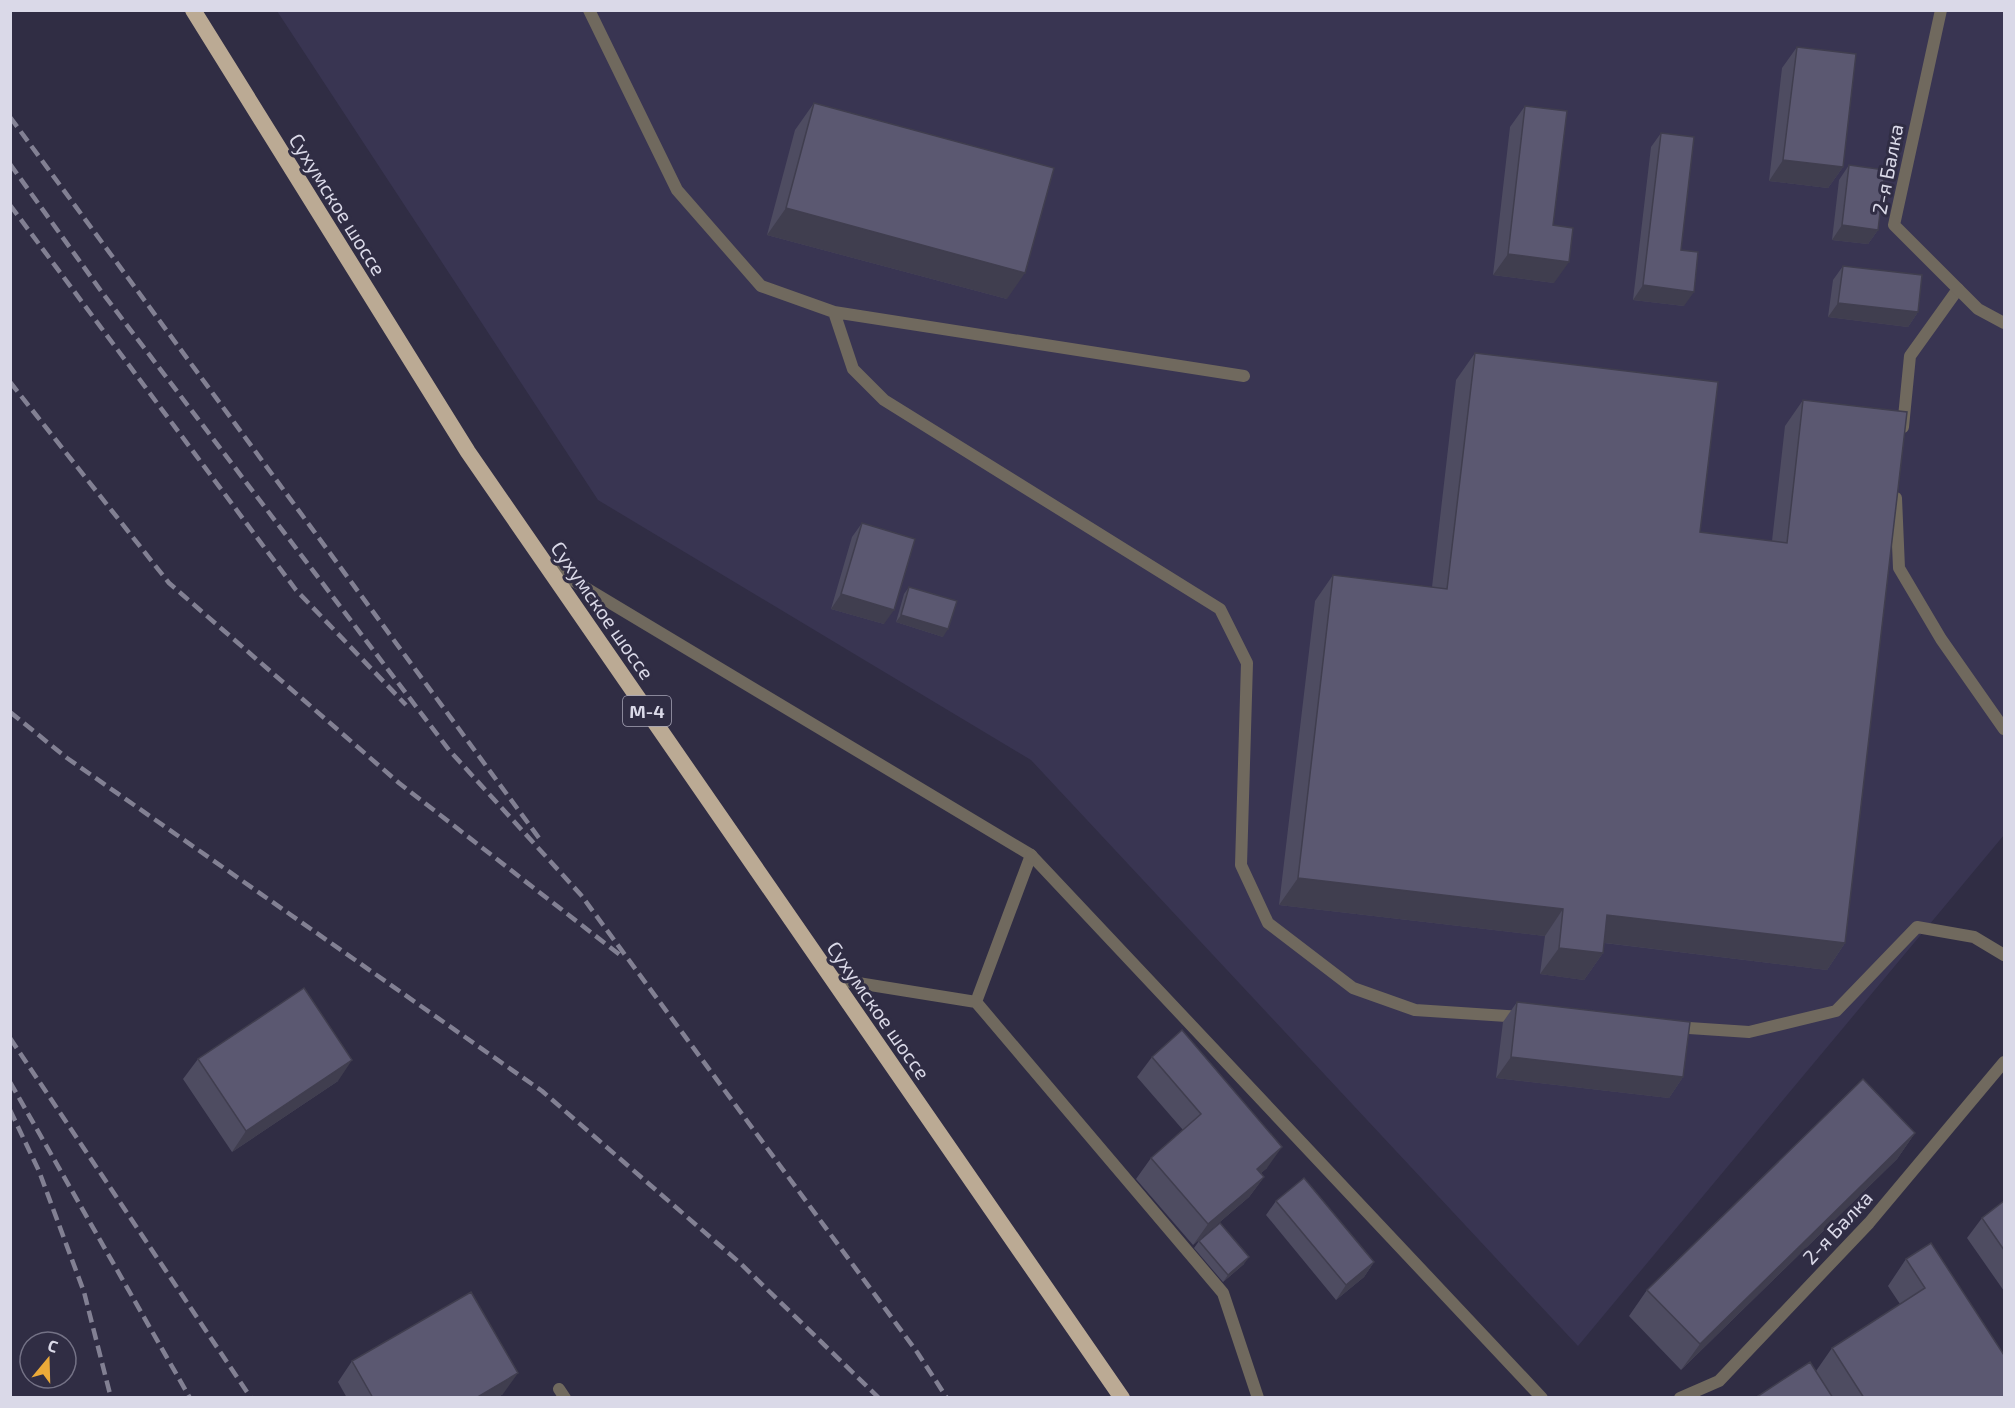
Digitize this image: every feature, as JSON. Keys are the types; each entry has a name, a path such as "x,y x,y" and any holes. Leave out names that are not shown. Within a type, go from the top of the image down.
{"highway":[{"name":"Сухумское шоссе","path":"193,10 468,452 1122,1398"}],"street":[{"path":"589,10 676,190 760,286 834,312 1244,376"},
{"name":"2-я Балка","path":"1941,10 1894,225 1978,309 2004,323"},
{"path":"1902,438 1910,356 1958,289"},
{"path":"834,312 853,369 884,400 1220,609 1247,663 1241,865 1268,923 1353,988 1414,1010 1534,1017"},
{"path":"1898,484 1895,508 1899,568 1941,639 2004,729"},
{"path":"544,563 1031,855 1542,1398"},
{"path":"976,1002 1031,855"},
{"path":"1665,1026 1749,1032 1836,1011 1917,927 1974,937 2004,955"},
{"path":"832,979 976,1002 1223,1293 1258,1398"},
{"name":"2-я Балка","path":"1680,1398 1719,1381 1869,1223 2004,1062"}],"shaded area":[{"path":"277,11 2004,11 2004,835 1578,1346 1031,760 598,500"}],"building":[{"path":"1797,47 1856,54 1843,167 1783,160"},
{"path":"814,103 1054,168 1025,273 786,208"},
{"path":"1525,106 1567,111 1553,225 1573,228 1569,262 1508,254"},
{"path":"1661,133 1694,137 1681,250 1698,252 1694,292 1643,285"},
{"path":"1849,165 1885,170 1878,230 1842,225"},
{"path":"1843,266 1922,275 1918,312 1838,303"},
{"path":"1475,353 1718,382 1700,532 1787,543 1803,400 1907,412 1845,943 1607,915 1603,953 1559,948 1563,909 1298,878 1333,575 1447,589"},
{"path":"862,523 915,539 894,610 841,594"},
{"path":"909,587 957,601 948,629 901,615"},
{"path":"304,988 352,1060 246,1131 198,1059"},
{"path":"1517,1002 1690,1022 1683,1077 1511,1057"},
{"path":"1182,1030 1282,1147 1257,1169 1264,1177 1208,1224 1151,1158 1201,1114 1152,1057"},
{"path":"1863,1079 1915,1133 1700,1344 1647,1290"},
{"path":"1304,1178 1374,1262 1346,1285 1276,1201"},
{"path":"2004,1201 2004,1250 1982,1218"},
{"path":"1220,1223 1249,1257 1228,1275 1199,1241"},
{"path":"1931,1243 2004,1355 2004,1398 1864,1398 1832,1348 1925,1288 1906,1259"},
{"path":"471,1292 518,1373 476,1398 373,1398 352,1361"},
{"path":"1810,1362 1833,1398 1755,1398"}],"railway":[{"path":"10,117 539,838"},
{"path":"10,164 101,291 449,750 581,895 917,1352 947,1398"},
{"path":"10,205 296,590 406,705"},
{"path":"10,382 169,583 399,783 620,955"},
{"path":"10,712 67,758 542,1091 740,1263 879,1398"},
{"path":"10,1038 251,1398"},
{"path":"10,1082 190,1398"},
{"path":"10,1110 39,1171 84,1292 111,1398"}]}
